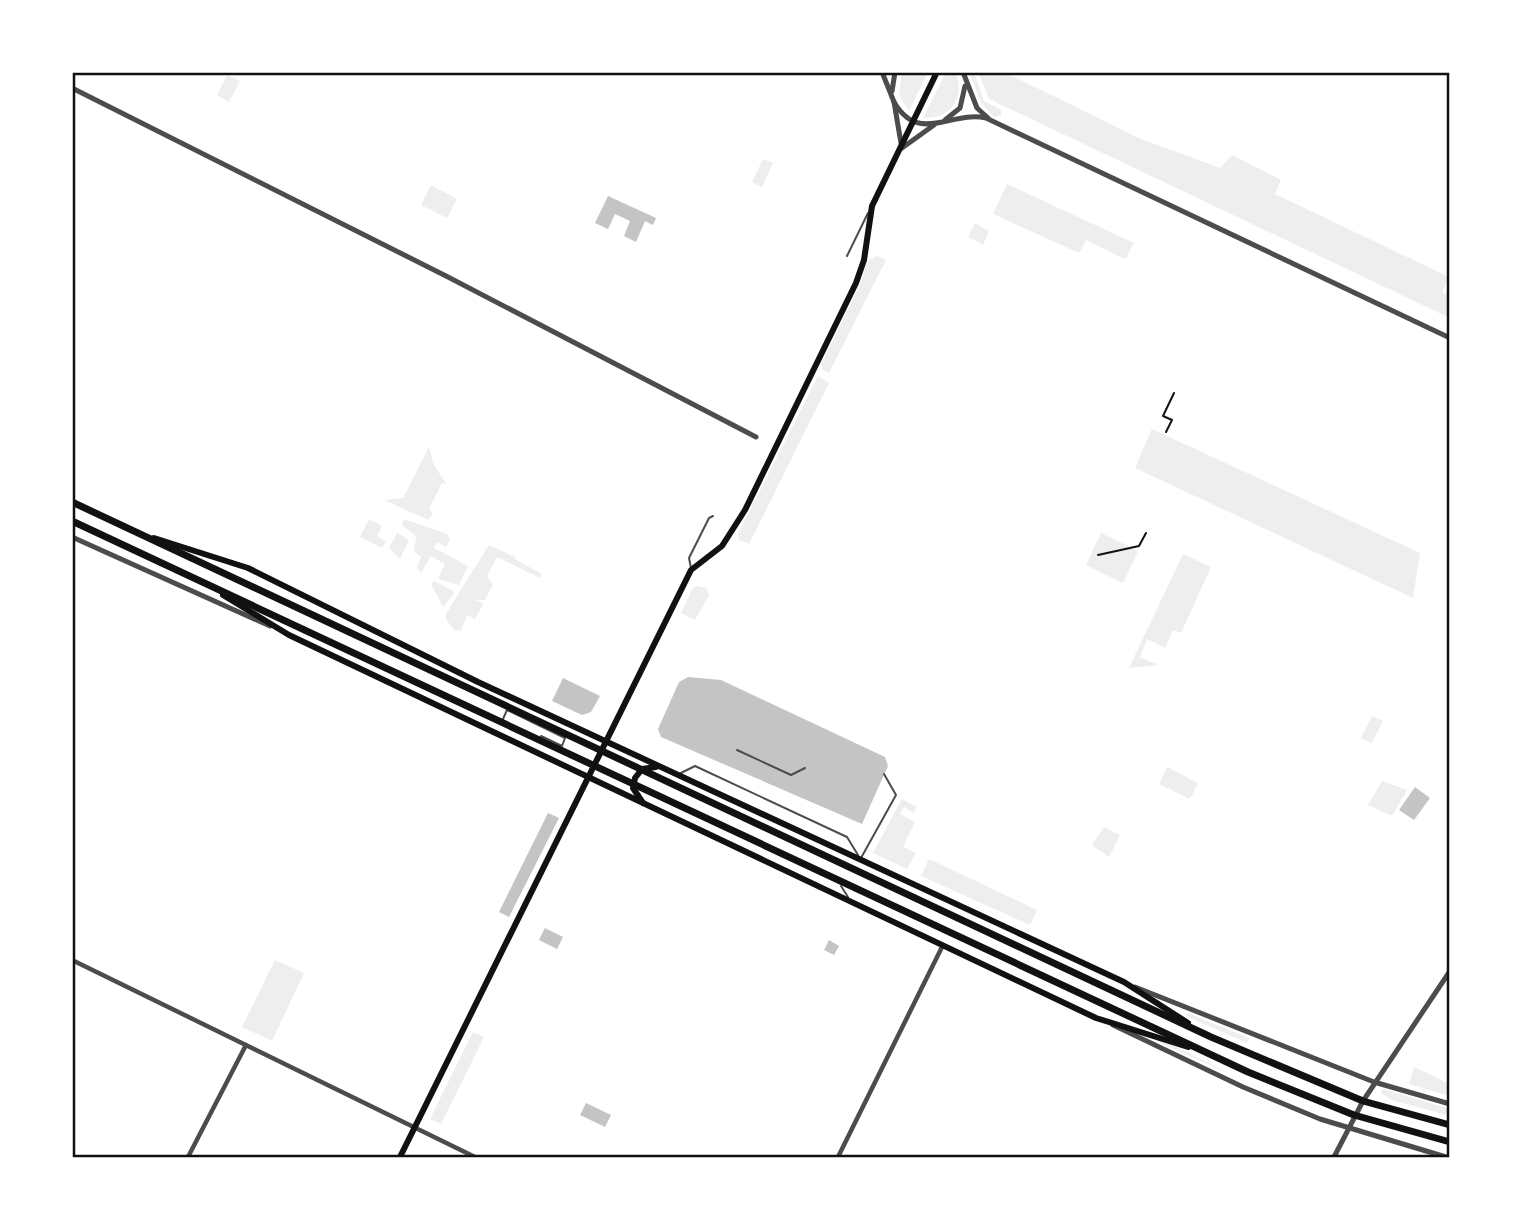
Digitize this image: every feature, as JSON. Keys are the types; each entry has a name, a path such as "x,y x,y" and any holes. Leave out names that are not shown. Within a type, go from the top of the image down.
{"main road":[{"path":"400,1157 691,569 722,546 745,510 856,283 864,260 872,206 937,72"},
{"path":"72,502 1210,1037 1363,1101 1450,1124"},
{"path":"72,520 1207,1053 1354,1115 1450,1142"},
{"path":"143,535 248,568 444,666 1124,982 1210,1037"},
{"path":"201,581 289,635 1112,1025 1207,1053"},
{"path":"646,806 633,788 634,780 642,769 662,767"}],"street":[{"path":"882,72 894,100 901,135 898,153"},
{"path":"895,72 894,100 913,121 937,124 979,117 997,123 1450,338"},
{"path":"898,153 905,144 960,108 963,76"},
{"path":"963,76 977,108 997,123"},
{"path":"72,88 448,277 756,437"},
{"path":"72,537 289,635"},
{"path":"838,1157 943,945"},
{"path":"72,960 475,1157"},
{"path":"1334,1157 1354,1115 1374,1082 1450,971"},
{"path":"1124,982 1374,1082 1450,1104"},
{"path":"1112,1025 1243,1087 1348,1129 1446,1157"},
{"path":"188,1157 246,1045"}],"lane":[{"path":"847,256 872,206"},
{"path":"691,569 689,558 709,518 713,516"},
{"path":"500,724 507,710 565,738 562,746 541,736"},
{"path":"737,750 791,775 805,768"},
{"path":"679,775 695,766 847,837 861,859 895,795 884,774"},
{"path":"841,886 852,903"}],"path":[{"path":"1166,432 1172,420 1163,416 1174,393"},
{"path":"1098,555 1139,547 1146,533"}],"shaded area":[{"path":"902,72 928,72 909,111 899,95"},
{"path":"946,72 955,72 958,81 959,90 954,105 941,115 923,118"},
{"path":"969,72 974,72 984,101 1001,110 1001,115 994,117 981,103"},
{"path":"978,72 1004,72 1141,139 1220,168 1232,155 1281,180 1275,194 1449,277 1442,292 1450,297 1450,318 989,99"},
{"path":"227,75 240,81 229,102 217,95"},
{"path":"763,159 773,163 762,187 752,182"},
{"path":"1007,184 1134,243 1125,259 1086,240 1079,253 993,214"},
{"path":"431,185 457,199 447,218 421,205"},
{"path":"975,223 989,231 983,245 968,237"},
{"path":"877,256 886,260 829,373 823,370 821,364 860,285 868,260"},
{"path":"818,376 829,383 749,544 739,540 738,534"},
{"path":"1152,429 1420,553 1413,598 1135,468"},
{"path":"429,447 433,463 446,484 442,483 429,509 433,514 428,520 384,500 403,498"},
{"path":"369,519 382,526 377,536 386,541 382,548 360,537"},
{"path":"404,519 447,534 450,539 446,547 437,542 434,548 468,566 459,585 438,579 445,564 431,556 421,573 417,567 421,557 414,552 416,536 402,525"},
{"path":"397,533 409,540 400,559 389,548"},
{"path":"1101,533 1138,551 1123,583 1086,565"},
{"path":"489,545 542,574 540,578 497,557 487,576 493,585 485,600 474,600 484,603 475,619 467,615 461,631 454,630 446,619 446,614"},
{"path":"1183,554 1211,567 1181,633 1173,630 1165,648 1147,639 1140,657 1158,665 1129,668"},
{"path":"434,581 455,592 443,607 431,584"},
{"path":"693,588 707,588 709,595 695,620 681,613"},
{"path":"1372,716 1383,721 1372,743 1361,738"},
{"path":"1167,767 1198,783 1190,799 1159,784"},
{"path":"1382,781 1407,790 1392,816 1368,805"},
{"path":"902,799 917,807 914,813 904,807 900,814 915,822 903,847 916,853 907,869 873,853"},
{"path":"1104,827 1120,835 1109,857 1092,845"},
{"path":"929,859 1037,910 1030,925 921,876"},
{"path":"275,960 304,973 272,1041 242,1027"},
{"path":"1188,1013 1249,1038 1247,1043 1186,1016"},
{"path":"473,1032 484,1037 441,1124 430,1119"},
{"path":"1158,1042 1170,1044 1237,1077"},
{"path":"1414,1067 1450,1084 1450,1096 1409,1084"},
{"path":"1383,1089 1450,1109 1450,1116 1392,1100 1381,1093"}],"building":[{"path":"608,196 656,218 653,225 645,221 636,242 624,236 630,221 615,214 608,229 595,223"},
{"path":"688,677 721,680 885,757 888,766 862,824 661,737 658,729 679,682"},
{"path":"563,678 600,696 591,712 582,715 552,701"},
{"path":"1415,787 1430,798 1414,820 1399,810"},
{"path":"548,813 559,818 509,917 499,912"},
{"path":"545,928 563,937 557,949 539,940"},
{"path":"829,940 839,946 834,955 824,950"},
{"path":"586,1103 611,1115 605,1127 580,1115"}]}
